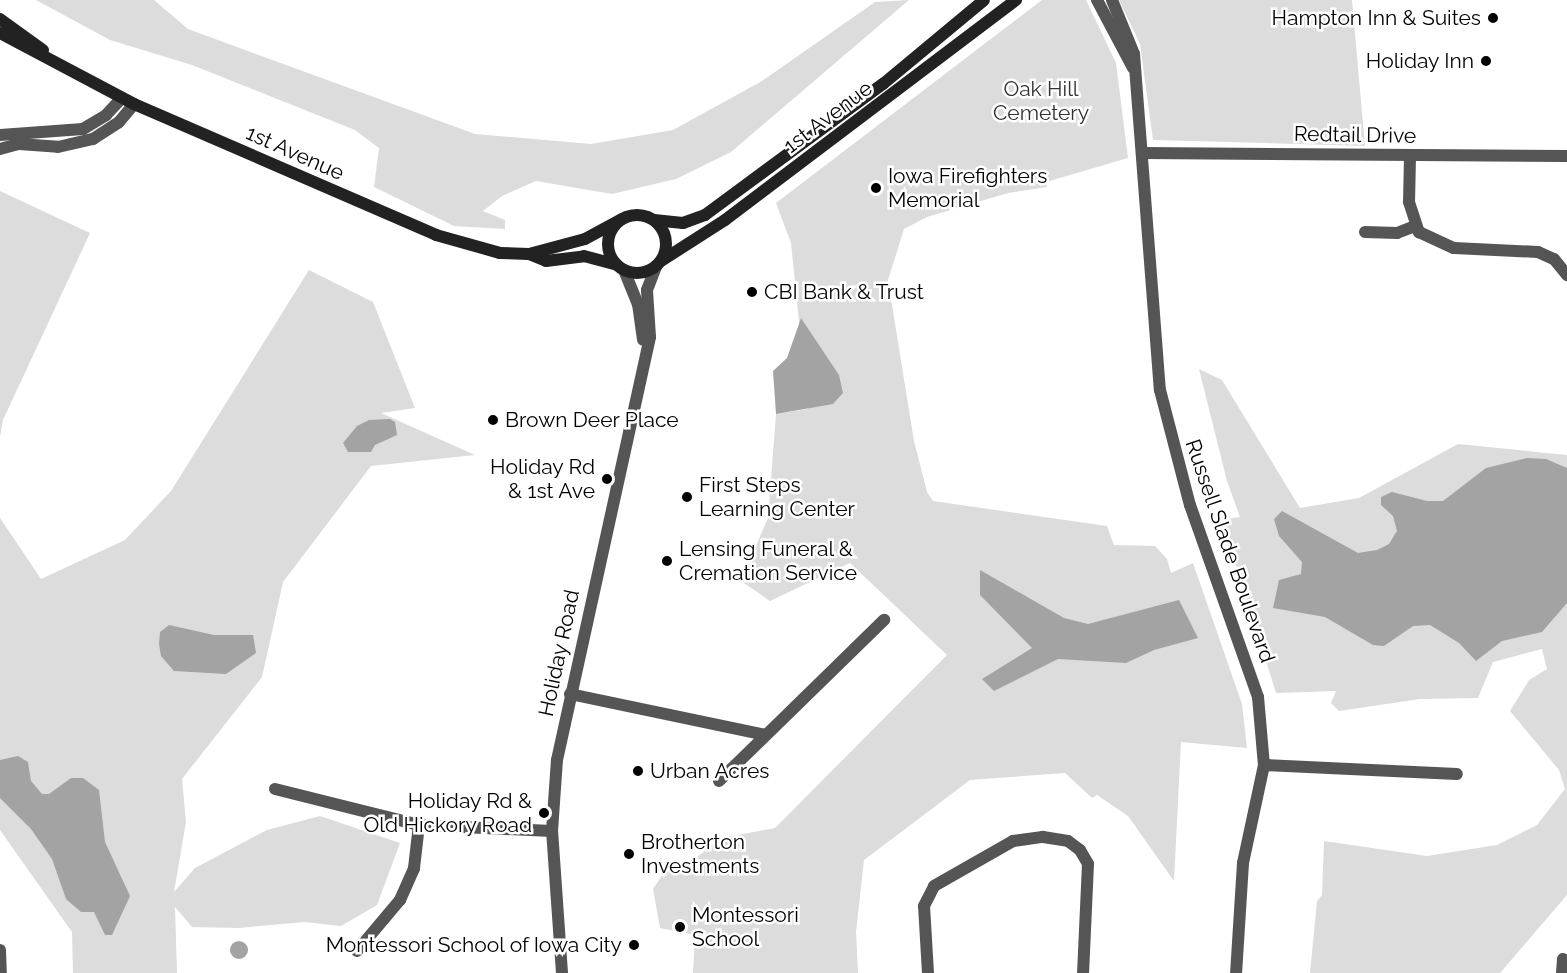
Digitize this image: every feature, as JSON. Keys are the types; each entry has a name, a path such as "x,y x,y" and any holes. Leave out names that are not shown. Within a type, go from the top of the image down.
{"main road":[{"name":"1st Avenue","path":"654,220 683,223 705,215 884,84 984,0"},
{"name":"1st Avenue","path":"659,263 725,220 1016,0"},
{"name":"1st Avenue","path":"0,19 56,60"},
{"name":"1st Avenue","path":"0,33 56,60 134,104 436,235 500,253 529,254 585,239 622,219"},
{"path":"638,215 654,220 665,235 659,263 641,273 620,267 609,241 622,219 638,215"},
{"name":"1st Avenue","path":"529,254 546,261 584,256 620,267"}],"street":[{"name":"Russell Slade Boulevard","path":"1097,0 1133,68"},
{"name":"Russell Slade Boulevard","path":"1112,0 1134,54 1133,68 1143,153 1160,390 1190,505 1258,697 1264,765 1243,863 1236,973"},
{"path":"0,135 83,129 106,116 122,98"},
{"path":"0,149 19,144 58,147 93,139 119,122 134,104"},
{"name":"Redtail Drive","path":"1143,153 1567,156"},
{"path":"1410,156 1409,202 1415,226 1434,240 1454,248 1546,254 1567,275"},
{"path":"1365,232 1397,233 1415,226"},
{"name":"Holiday Road","path":"562,973 552,831 557,760 645,345 650,337 647,290 659,263"},
{"name":"Holiday Road","path":"620,267 638,304 645,345"},
{"path":"719,781 884,620"},
{"path":"570,694 766,735"},
{"path":"1264,765 1457,774"},
{"path":"275,789 419,825 552,831"},
{"path":"357,951 400,900 414,868 419,825"},
{"path":"928,973 924,906 934,886 1013,841 1042,837 1068,841 1080,850 1088,864 1083,973"},
{"path":"0,950 1,973"},
{"path":"1562,973 1563,959"}],"green space":[{"path":"36,0 154,0 188,29 475,134 591,144 673,130 762,81 875,2 909,0 731,152 676,179 612,194 536,181 502,196 483,211 505,220 505,229 454,226 374,187 379,148 355,130 192,65 110,40"},
{"path":"1042,0 1086,0 1116,63 1128,158 1046,182 1047,187 1008,193 927,217 904,229 888,280 914,441 927,492 933,501 1107,526 1114,545 1155,546 1167,559 1171,573 1193,563 1242,704 1247,748 1181,742 1174,881 1128,816 1097,795 1092,798 1065,773 970,780 864,860 856,932 858,973 693,973 695,935 660,928 653,889 665,871 697,857 722,838 775,828 947,655 850,563 770,601 741,581 768,518 776,414 808,409 791,243 776,203"},
{"name":"Oak Hill Cemetery","path":"1119,0 1352,0 1365,146 1153,140 1140,44"},
{"path":"0,191 90,233 3,420 0,437"},
{"path":"309,270 373,302 415,408 381,413 475,455 371,466 283,582 262,677 182,779 186,822 174,892 195,868 267,830 320,816 400,843 377,905 341,926 305,922 238,928 192,927 175,907 177,973 73,973 72,932 0,830 0,518 41,579 125,540 171,491"},
{"path":"1199,369 1222,380 1300,508 1359,498 1458,444 1567,455 1567,895 1500,973 1310,973 1317,901 1322,895 1324,841 1427,856 1497,845 1537,825 1565,789 1559,770 1510,711 1529,680 1547,669 1542,649 1493,662 1478,698 1420,699 1339,711 1331,703 1336,691 1276,693 1222,520 1240,517 1227,481"}],"shaded area":[{"path":"801,318 839,375 843,393 833,404 776,414 773,371 787,358"},
{"path":"390,419 395,422 397,435 375,445 371,452 348,452 343,443 357,426 369,420"},
{"path":"1527,458 1546,459 1567,468 1567,603 1542,632 1502,641 1476,661 1459,643 1430,625 1413,626 1384,646 1373,645 1325,617 1273,608 1279,580 1301,574 1302,562 1279,536 1274,519 1282,511 1358,553 1377,550 1389,544 1397,531 1393,516 1381,505 1381,497 1392,492 1427,501 1443,501 1486,468"},
{"path":"980,570 1064,618 1088,624 1179,600 1198,638 1154,650 1126,663 1058,659 994,691 982,679 1032,648 980,595"},
{"path":"169,625 214,635 253,635 256,653 226,674 174,671 161,656 159,644 160,632"},
{"path":"18,756 28,762 31,781 42,794 49,794 71,778 83,778 99,790 105,842 130,896 112,935 105,935 94,912 81,912 66,899 52,859 31,829 0,798 0,760"},
{"path":"239,941 245,944 248,950 245,956 239,959 233,956 230,950 233,944"}],"place":[{"name":"Hampton Inn & Suites","path":"1493,18"},
{"name":"Holiday Inn","path":"1486,61"},
{"name":"Iowa Firefighters Memorial","path":"876,188"},
{"name":"CBI Bank & Trust","path":"752,292"},
{"name":"Brown Deer Place","path":"493,420"},
{"name":"Holiday Rd & 1st Ave","path":"607,479"},
{"name":"First Steps Learning Center","path":"687,497"},
{"name":"Lensing Funeral & Cremation Service","path":"667,561"},
{"name":"Urban Acres","path":"638,771"},
{"name":"Holiday Rd & Old Hickory Road","path":"544,813"},
{"name":"Brotherton Investments","path":"629,854"},
{"name":"Montessori School","path":"680,927"},
{"name":"Montessori School of Iowa City","path":"634,945"}]}
